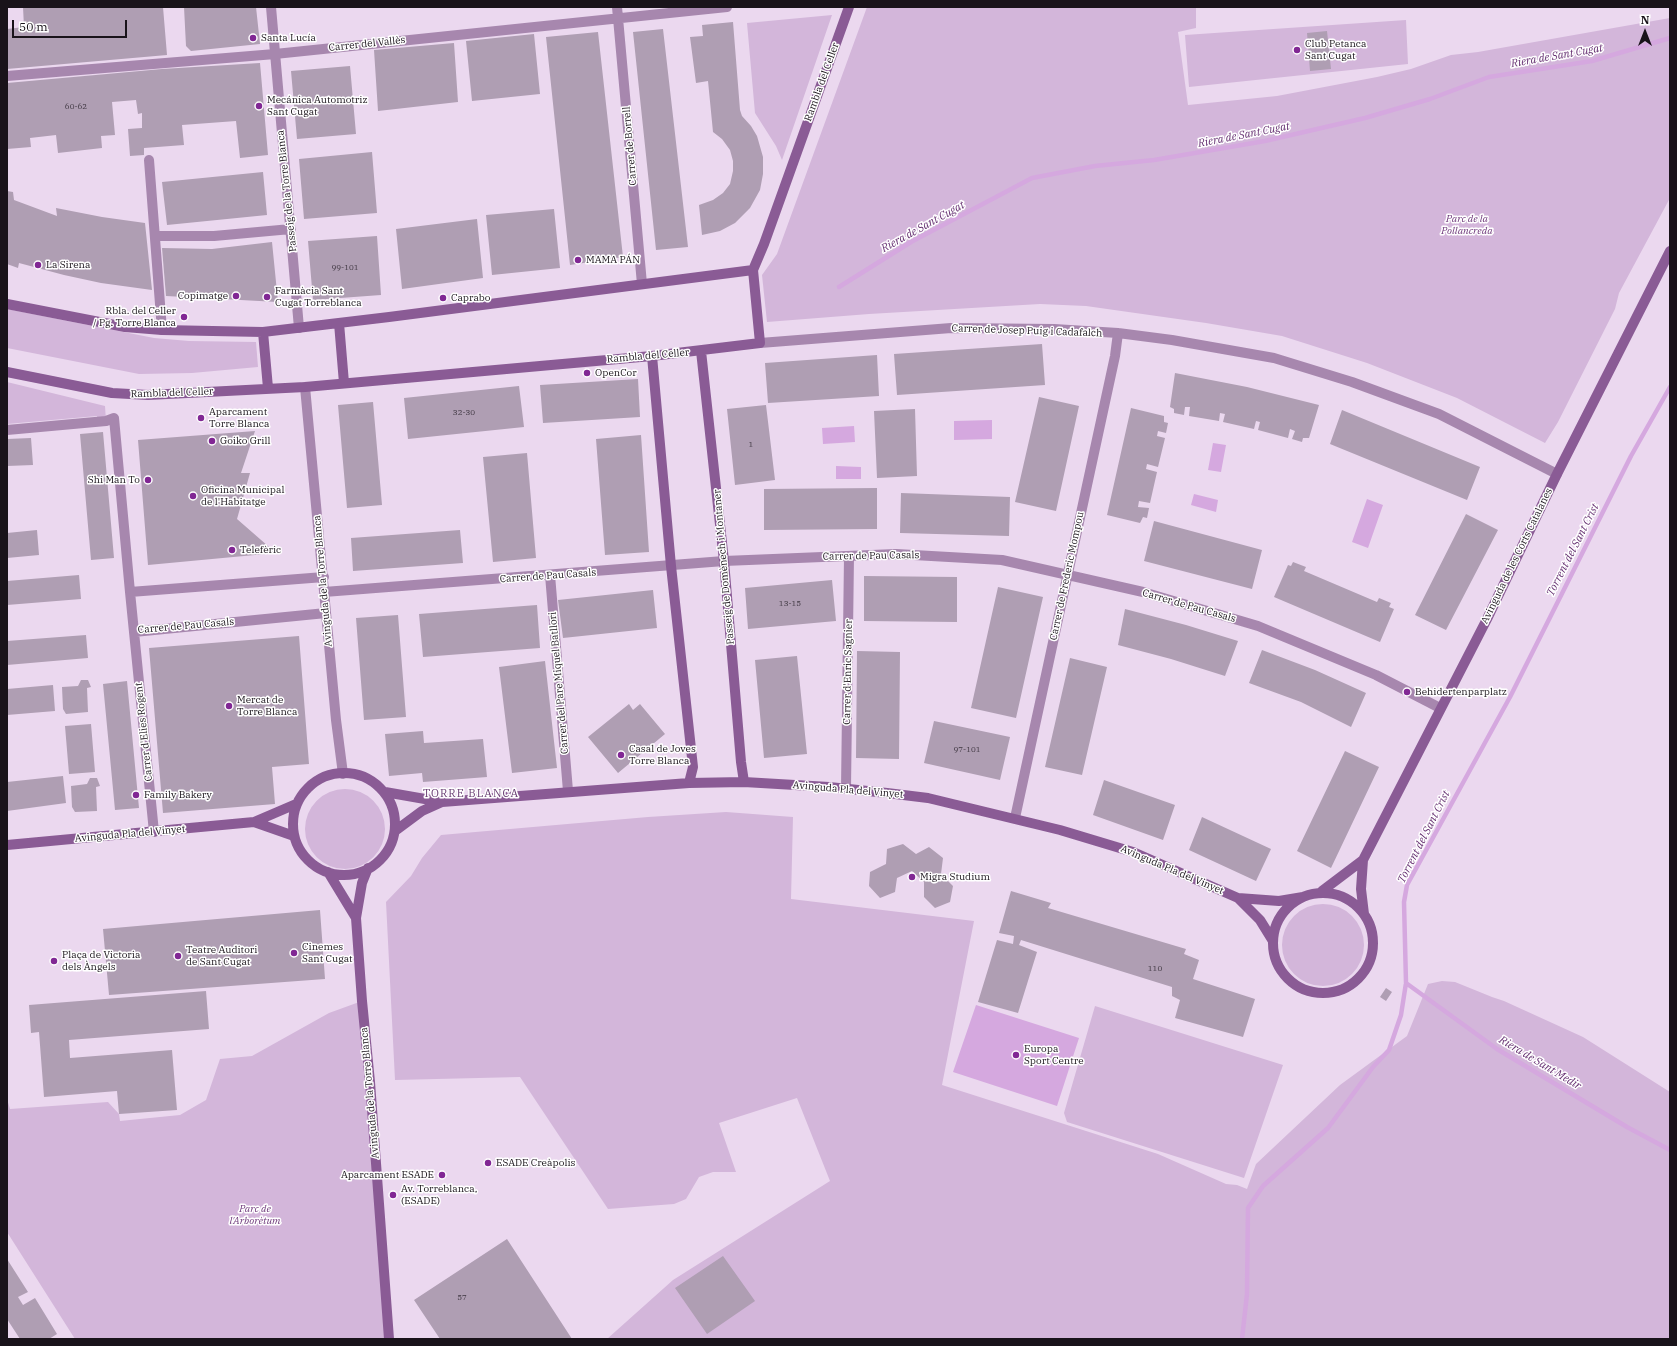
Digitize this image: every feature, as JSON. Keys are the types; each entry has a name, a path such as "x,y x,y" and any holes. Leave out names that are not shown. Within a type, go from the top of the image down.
{"street":[{"name":"Passeig de la Torre Blanca","path":"271,7 299,328"},
{"name":"Carrer de Borrell","path":"617,7 642,284"},
{"name":"Carrer del Vallès","path":"7,76 275,54 727,7"},
{"name":"Rambla del Celler","path":"7,372 112,393 137,395 305,387 652,356 760,343 753,270 764,244 849,7"},
{"path":"149,160 162,330"},
{"path":"155,236 214,236 291,229"},
{"name":"Avinguda de les Corts Catalanes","path":"1322,891 1362,860 1486,620 1557,474 1670,251"},
{"path":"7,304 125,327 162,330 262,332 753,270"},
{"path":"339,323 344,383"},
{"name":"Carrer de Josep Puig i Cadafalch","path":"760,343 951,328 1054,329 1118,333 1172,340 1274,358 1352,382 1439,414 1557,474"},
{"path":"262,332 268,388"},
{"name":"Carrer de Frederic Mompou","path":"1015,818 1118,333"},
{"name":"Passeig de Domènech i Montaner","path":"701,351 724,561 740,754 744,782"},
{"path":"652,356 671,566 693,767 689,783"},
{"name":"Avinguda de la Torre Blanca","path":"305,387 324,578 336,720 343,774"},
{"path":"7,430 106,421 114,418 130,592 324,578"},
{"name":"Carrer de Pau Casals","path":"324,592 724,561 896,554 1002,560 1142,592 1258,626 1376,675 1440,708"},
{"name":"Carrer d'Enric Sagnier","path":"846,788 849,556"},
{"name":"Carrer del Pare Miquel Batllori","path":"550,575 568,791"},
{"name":"Carrer de Pau Casals","path":"130,592 134,632 326,613"},
{"name":"Carrer d'Elies Rogent","path":"134,632 154,832"},
{"path":"343,774 358,775 378,785 385,792 394,806 397,820 395,831 388,849 368,868 343,876 328,872 304,856 294,836 293,813 296,804 311,786 324,778 343,774"},
{"name":"Avinguda Pla del Vinyet","path":"385,792 442,802 568,791 689,783 744,782 846,788 928,798 1015,818 1133,852 1238,898 1279,901 1303,897"},
{"name":"Avinguda Pla del Vinyet","path":"395,831 422,810 442,802"},
{"name":"Avinguda Pla del Vinyet","path":"7,845 254,822 296,804"},
{"name":"Avinguda Pla del Vinyet","path":"254,822 294,836"},
{"name":"Avinguda de les Corts Catalanes","path":"1362,860 1361,889 1364,914"},
{"name":"Avinguda de la Torre Blanca","path":"368,868 362,883 356,918 390,1339"},
{"name":"Avinguda de la Torre Blanca","path":"328,872 356,918"},
{"path":"1322,891 1334,893 1357,904 1364,914 1372,936 1372,950 1368,964 1361,976 1351,985 1338,991 1324,993 1310,992 1287,978 1279,967 1274,954 1273,941 1279,917 1283,911 1288,906 1303,897 1322,891"},
{"name":"Avinguda Pla del Vinyet","path":"1238,898 1260,920 1273,941"}],"green space":[{"name":"Parc de la Pollancreda","path":"867,7 1196,7 1196,28 1178,32 1188,105 1277,96 1411,69 1451,55 1478,52 1670,18 1670,198 1619,293 1615,309 1558,422 1545,443 1457,398 1367,363 1282,336 1206,323 1086,306 1040,304 869,314 767,322 762,275 777,254"},
{"path":"832,15 782,160 776,146 755,113 747,23"},
{"name":"Club Petanca Sant Cugat","path":"1406,20 1408,64 1189,87 1185,35"},
{"path":"7,309 154,338 189,341 256,342 258,367 192,373 139,374 7,348"},
{"path":"7,382 105,406 106,421 97,422 97,416 7,424"},
{"path":"345,789 360,792 373,801 382,814 385,829 382,844 373,857 360,866 345,869 330,866 317,857 308,844 305,829 308,814 317,801 330,792"},
{"path":"726,812 793,817 791,899 974,921 942,1085 1158,1154 1226,1184 1237,1185 1247,1189 1256,1164 1340,1085 1407,1036 1428,984 1442,981 1455,982 1504,1001 1583,1037 1670,1092 1670,1339 607,1339 673,1280 830,1181 797,1098 719,1123 736,1172 713,1172 699,1177 686,1199 674,1204 608,1209 520,1077 395,1080 386,902 411,876 422,858 441,835 648,817"},
{"path":"1323,904 1339,907 1352,916 1361,929 1364,945 1361,961 1352,974 1339,983 1323,986 1307,983 1294,974 1285,961 1282,945 1285,929 1294,916 1307,907"},
{"name":"Parc de l'Arborètum","path":"362,1001 389,1339 75,1339 7,1232 7,1099 10,1109 108,1102 119,1114 120,1121 180,1115 206,1100 220,1059 252,1056 329,1013"},
{"path":"1095,1006 1283,1065 1244,1178 1067,1122 1064,1113"}],"shaded area":[{"path":"992,420 992,439 954,440 954,421"},
{"path":"854,426 855,442 823,444 822,428"},
{"path":"1213,443 1226,445 1221,472 1208,470"},
{"path":"836,466 861,467 861,479 836,479"},
{"path":"1194,494 1218,500 1216,512 1191,505"},
{"path":"1367,499 1383,505 1368,548 1352,542"},
{"name":"Europa Sport Centre","path":"976,1005 1079,1038 1057,1106 953,1072"}],"building":[{"path":"23,7 163,7 167,55 7,69 7,29 24,27"},
{"path":"184,7 256,7 260,44 191,51 186,46"},
{"path":"733,22 740,110 742,116 757,136 763,157 763,174 760,190 750,208 735,223 720,231 702,235 699,205 713,200 723,193 730,184 733,171 733,161 730,150 722,139 713,132 708,81 696,83 690,37 703,36 702,25"},
{"path":"663,29 688,247 656,250 633,32"},
{"path":"1327,31 1331,69 1310,71 1307,33"},
{"path":"598,32 623,257 570,265 546,37"},
{"path":"534,34 540,94 472,101 466,41"},
{"path":"454,43 458,102 378,111 374,50"},
{"path":"260,63 268,155 240,158 236,121 182,125 184,145 144,148 144,155 130,156 128,129 142,128 142,113 138,114 136,100 112,102 115,135 101,136 102,148 58,153 56,135 30,138 31,147 7,149 7,83 162,69"},
{"path":"350,66 356,134 297,139 291,71"},
{"path":"372,152 377,213 304,219 299,159"},
{"path":"263,172 267,215 167,225 162,182"},
{"path":"7,191 13,192 14,200 57,216 56,208 102,217 145,223 152,290 101,283 19,263 18,268 7,264"},
{"path":"554,209 560,268 492,275 486,215"},
{"path":"477,219 483,278 402,289 396,229"},
{"path":"377,236 381,295 313,300 308,241"},
{"path":"272,242 278,302 166,296 162,248 212,249"},
{"path":"1042,344 1045,385 897,395 894,354"},
{"path":"877,355 879,396 768,403 765,363"},
{"path":"1175,373 1247,387 1319,405 1309,438 1303,438 1302,442 1292,439 1295,431 1290,429 1288,438 1258,430 1260,422 1256,421 1254,429 1223,422 1225,414 1220,413 1219,421 1189,416 1190,407 1185,407 1184,415 1174,413 1174,409 1170,407"},
{"path":"638,379 640,417 543,423 540,385"},
{"path":"519,386 524,427 408,439 404,398"},
{"path":"1039,397 1079,406 1056,511 1015,502"},
{"path":"373,402 382,505 347,508 338,405"},
{"path":"766,405 775,480 735,485 727,409"},
{"path":"1131,408 1164,416 1164,422 1168,423 1166,433 1158,431 1157,436 1165,438 1158,467 1147,464 1146,469 1157,472 1150,503 1139,501 1138,507 1149,508 1147,518 1143,517 1140,523 1107,515"},
{"path":"915,409 917,476 877,478 874,411"},
{"path":"1342,410 1480,467 1467,500 1330,444"},
{"name":"Oficina Municipal de l'Habitatge","path":"255,431 241,473 250,473 237,519 276,553 148,565 138,440"},
{"path":"103,432 114,558 91,560 80,434"},
{"path":"641,435 649,552 605,555 596,439"},
{"path":"31,438 33,465 7,466 7,439"},
{"path":"527,453 536,558 493,562 483,457"},
{"path":"877,488 877,529 764,530 764,489"},
{"path":"901,493 1010,497 1009,536 900,533"},
{"path":"1466,514 1498,530 1446,630 1415,615"},
{"path":"1154,521 1262,550 1252,589 1144,561"},
{"path":"37,530 39,555 7,558 7,533"},
{"path":"460,530 463,563 353,571 351,538"},
{"path":"1293,562 1306,567 1304,571 1377,602 1379,598 1391,603 1389,607 1394,609 1380,642 1274,597 1288,565 1291,566"},
{"path":"79,575 81,599 7,605 7,581"},
{"path":"864,576 957,577 957,622 864,621"},
{"path":"832,580 836,621 748,629 745,588"},
{"path":"998,587 1043,597 1016,718 971,708"},
{"path":"653,590 657,628 563,638 558,600"},
{"path":"537,605 540,648 423,657 419,614"},
{"path":"1125,609 1186,625 1238,641 1225,676 1171,659 1118,645"},
{"path":"398,615 406,717 364,720 356,618"},
{"path":"86,635 88,658 7,665 7,641"},
{"name":"Mercat de Torre Blanca","path":"299,636 309,764 272,767 275,804 163,813 149,648"},
{"path":"1262,650 1315,670 1366,693 1351,727 1301,702 1249,683"},
{"path":"857,651 900,652 899,759 856,758"},
{"path":"797,656 807,754 764,758 755,660"},
{"path":"1070,658 1107,667 1082,775 1045,767"},
{"path":"545,661 557,768 512,773 499,667"},
{"path":"81,680 88,680 91,687 87,688 88,712 66,714 63,709 62,687 78,686"},
{"path":"127,681 139,808 115,810 103,684"},
{"path":"53,685 55,711 7,715 7,689"},
{"name":"Casal de Joves Torre Blanca","path":"629,704 633,710 640,704 665,734 618,773 588,737"},
{"path":"934,721 1010,737 1000,780 924,763"},
{"path":"91,724 95,772 69,774 65,726"},
{"path":"423,731 424,743 483,739 487,777 423,782 422,773 389,776 385,734"},
{"path":"1345,751 1379,767 1331,868 1297,851"},
{"path":"63,776 66,803 7,811 7,782"},
{"path":"90,778 97,778 100,786 96,787 97,811 75,812 72,807 71,786 87,784"},
{"path":"1104,780 1175,805 1163,840 1093,815"},
{"path":"1202,817 1271,849 1256,881 1189,850"},
{"path":"903,844 916,854 929,847 943,858 941,874 953,886 950,902 935,908 924,897 924,882 912,871 897,878 895,892 880,898 869,886 870,872 886,864 887,849"},
{"path":"1011,891 1051,903 1048,908 1186,949 1184,954 1199,960 1193,979 1255,999 1243,1037 1175,1018 1180,1000 1172,996 1172,987 1021,940 1019,945 1037,952 1018,1013 978,1002 997,940 1013,944 1014,936 999,933"},
{"name":"Teatre Auditori de Sant Cugat","path":"320,910 325,979 109,995 103,929"},
{"path":"1386,988 1392,992 1386,1001 1380,997"},
{"path":"206,991 209,1029 69,1040 70,1058 172,1050 177,1110 119,1114 117,1091 44,1097 39,1032 31,1033 29,1005"},
{"path":"507,1239 572,1339 440,1339 414,1300"},
{"path":"723,1256 755,1301 707,1334 675,1288"},
{"path":"7,1259 28,1292 18,1297 23,1305 35,1298 57,1334 49,1339 20,1339 7,1319"}],"waterway":[{"name":"Riera de Sant Cugat","path":"839,287 911,242 1032,178 1095,166 1154,160 1265,141 1365,118 1430,99 1489,77 1592,61 1670,38"},
{"name":"Torrent del Sant Crist","path":"1242,1339 1247,1294 1248,1208 1263,1186 1328,1128 1373,1067 1389,1050 1401,1015 1406,983 1404,902 1407,885 1510,697 1631,456 1670,387"},
{"name":"Riera de Sant Medir","path":"1406,983 1497,1049 1627,1127 1670,1150"}],"place":[{"name":"Santa Lucía","path":"253,38"},
{"name":"Club Petanca Sant Cugat","path":"1297,50"},
{"name":"Mecánica Automotriz Sant Cugat","path":"259,106"},
{"name":"MAMA PÁN","path":"578,260"},
{"name":"La Sirena","path":"38,265"},
{"name":"Copimatge","path":"236,296"},
{"name":"Farmàcia Sant Cugat Torreblanca","path":"267,297"},
{"name":"Caprabo","path":"443,298"},
{"name":"Rbla. del Celler / Pg. Torre Blanca","path":"184,317"},
{"name":"OpenCor","path":"587,373"},
{"name":"Aparcament Torre Blanca","path":"201,418"},
{"name":"Goiko Grill","path":"212,441"},
{"name":"Shi Man To","path":"148,480"},
{"name":"Oficina Municipal de l'Habitatge","path":"193,496"},
{"name":"Telefèric","path":"232,550"},
{"name":"Behidertenparplatz","path":"1407,692"},
{"name":"Mercat de Torre Blanca","path":"229,706"},
{"name":"Casal de Joves Torre Blanca","path":"621,755"},
{"name":"Family Bakery","path":"136,795"},
{"name":"Migra Studium","path":"912,877"},
{"name":"Cinemes Sant Cugat","path":"294,953"},
{"name":"Teatre Auditori de Sant Cugat","path":"178,956"},
{"name":"Plaça de Victoria dels Àngels","path":"54,961"},
{"name":"Europa Sport Centre","path":"1016,1055"},
{"name":"ESADE Creàpolis","path":"488,1163"},
{"name":"Aparcament ESADE","path":"442,1175"},
{"name":"Av. Torreblanca, (ESADE)","path":"393,1195"}],"district":[{"name":"TORRE BLANCA","path":"471,794"}]}
